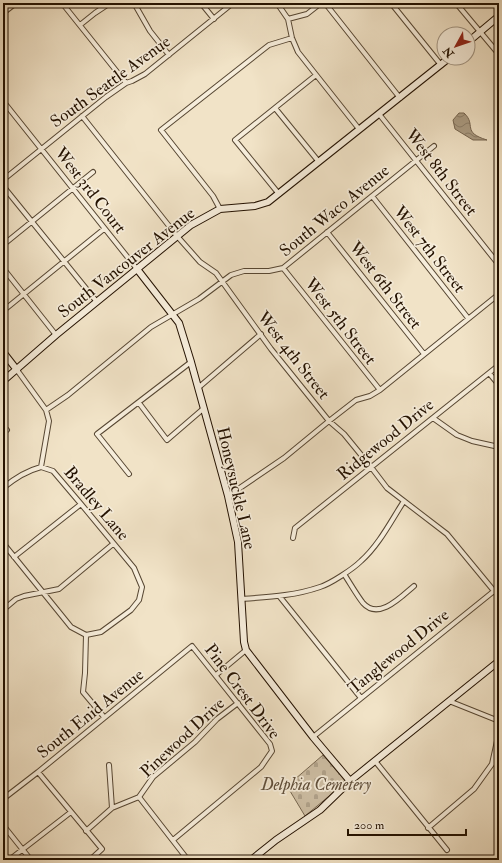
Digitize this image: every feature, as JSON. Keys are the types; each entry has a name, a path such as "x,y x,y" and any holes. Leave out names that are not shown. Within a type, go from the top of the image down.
{"street":[{"path":"3,14 16,3"},
{"path":"62,3 126,83"},
{"path":"80,25 110,3"},
{"path":"134,3 150,31 169,55"},
{"path":"201,3 214,19"},
{"name":"South Seattle Avenue","path":"3,180 106,97 126,83 145,74 233,3"},
{"path":"277,3 288,19 292,38 298,52 360,129"},
{"path":"288,19 306,14 321,3"},
{"path":"325,3 400,98"},
{"path":"391,3 436,59"},
{"path":"456,3 497,52"},
{"path":"476,35 499,16"},
{"path":"220,209 213,196 162,131 163,128 269,44 292,38"},
{"name":"South Vancouver Avenue","path":"3,381 56,335 191,225 220,209 256,206 268,202 440,66"},
{"path":"279,194 235,140 316,75"},
{"name":"West 3rd Court","path":"3,101 173,314"},
{"path":"275,108 319,162"},
{"name":"West 8th Street","path":"379,114 499,265"},
{"name":"West 4th Street","path":"82,116 177,236 200,262 216,272 275,354 329,421 344,434 387,488 448,534 499,597"},
{"name":"South Waco Avenue","path":"46,410 68,395 150,327 199,299 232,275 244,271 269,272 283,268 434,146"},
{"path":"3,245 93,172"},
{"path":"3,186 97,302"},
{"name":"West 7th Street","path":"372,196 468,318"},
{"path":"3,311 104,229"},
{"name":"West 6th Street","path":"327,232 424,354"},
{"path":"3,268 56,335"},
{"name":"West 5th Street","path":"283,268 380,390"},
{"path":"228,496 284,458 356,400 370,396 380,390 499,294"},
{"name":"Honeysuckle Lane","path":"173,314 179,323 191,362 228,496 238,542 244,642 246,650 313,737 350,781"},
{"path":"198,388 261,334"},
{"path":"3,352 46,410"},
{"path":"129,474 97,434 191,362"},
{"name":"Ridgewood Drive","path":"293,538 295,528 499,365"},
{"path":"489,372 499,385"},
{"path":"138,403 167,440 203,409"},
{"name":"Bradley Lane","path":"46,410 49,421 41,467 53,471 81,504 134,568 142,587 139,600 131,610 101,632 86,634"},
{"path":"432,418 457,434 472,441 499,447"},
{"path":"3,426 7,430"},
{"path":"3,488 29,470 41,467"},
{"path":"241,599 280,597 321,587 344,574 362,561 378,542 404,501"},
{"path":"14,557 81,504"},
{"path":"3,544 71,627 86,634 83,692 104,717"},
{"path":"3,610 16,599 24,596 59,589 113,544"},
{"path":"344,574 364,604 372,609 391,605 414,586"},
{"name":"Tanglewood Drive","path":"313,737 499,587"},
{"path":"280,597 361,698"},
{"name":"South Enid Avenue","path":"3,798 38,772 192,646"},
{"name":"Pine Crest Drive","path":"173,840 261,767 272,751 270,744 192,646"},
{"name":"Pinewood Drive","path":"216,675 246,650"},
{"path":"251,860 276,840 320,810 350,781 499,661"},
{"path":"449,701 499,721"},
{"name":"Pinewood Drive","path":"86,830 112,808 139,797 153,777 195,742 217,719 238,703"},
{"path":"428,828 474,789 488,771 492,764 499,732"},
{"path":"375,761 447,850"},
{"path":"109,765 112,808"},
{"path":"38,772 102,849 90,860"},
{"path":"139,797 188,860"},
{"path":"10,860 71,812"},
{"path":"3,825 30,860"}],"green space":[{"name":"Delphia Cemetery","path":"323,755 346,782 305,816 287,786"}],"water":[{"path":"459,113 464,113 468,117 474,134 487,140 473,140 455,129 453,120"}]}
